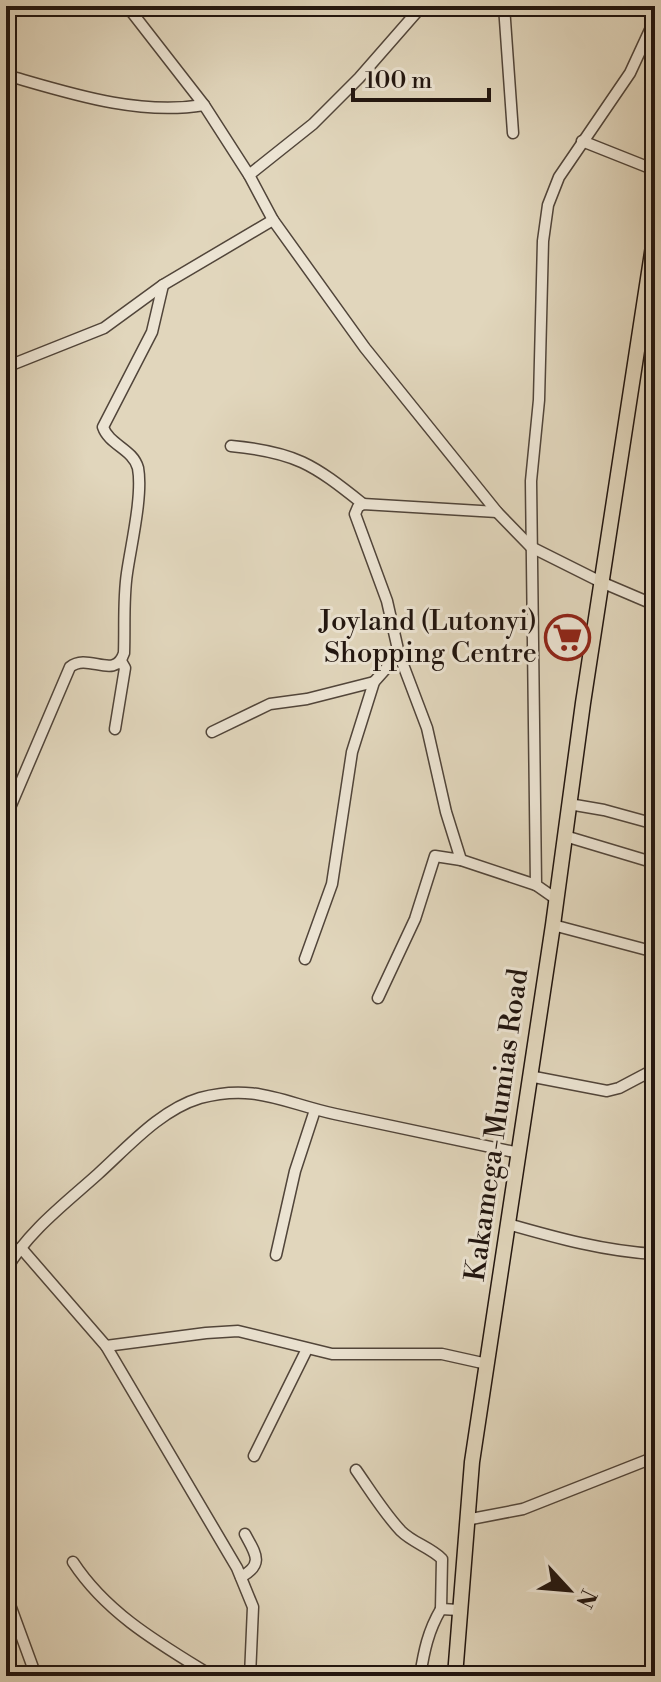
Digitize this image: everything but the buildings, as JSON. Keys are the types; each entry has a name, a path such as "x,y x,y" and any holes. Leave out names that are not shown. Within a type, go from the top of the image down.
{"highway":[{"name":"Kakamega-Mumias Road","path":"455,1676 466,1520 487,1364 655,233"}],"street":[{"path":"127,6 204,105 249,175 273,220 365,348 497,512 531,547 655,605"},
{"path":"249,175 322,115 422,6"},
{"path":"504,6 513,133"},
{"path":"536,885 531,481 539,400 543,241 548,205 559,177 630,73 655,19"},
{"path":"6,75 98,101 177,110 204,105"},
{"path":"582,141 655,170"},
{"path":"6,367 104,328 163,285 273,220"},
{"path":"6,817 70,667 76,662 110,667 121,661 124,653 126,577 139,480 134,458 108,437 103,427 152,332 163,285"},
{"path":"231,446 268,449 293,456 318,470 363,504 497,512"},
{"path":"363,504 358,507 355,519 387,601 399,654 427,728 446,812 461,860"},
{"path":"305,959 332,884 352,752 374,682 399,654"},
{"path":"115,729 125,668 121,661"},
{"path":"212,732 270,704 307,699 374,682"},
{"path":"569,804 655,824"},
{"path":"565,836 655,863"},
{"path":"378,998 415,919 435,856 461,860 536,885 556,899"},
{"path":"553,925 655,952"},
{"path":"529,1076 607,1091 655,1069"},
{"path":"6,1270 21,1248 151,1127 168,1113 198,1099 238,1092 265,1094 315,1110 519,1153"},
{"path":"276,1255 295,1171 315,1110"},
{"path":"508,1224 564,1241 655,1254"},
{"path":"21,1248 106,1346 241,1577 253,1607 250,1676"},
{"path":"106,1346 238,1331 271,1337 307,1349 347,1355 442,1354 487,1364"},
{"path":"254,1456 307,1349"},
{"path":"466,1520 523,1509 655,1457"},
{"path":"356,1470 402,1531 417,1543 431,1548 442,1559 441,1609 427,1636 420,1676"},
{"path":"241,1577 253,1570 256,1564 245,1534"},
{"path":"73,1562 83,1577 127,1621 212,1676"},
{"path":"6,1594 36,1676"},
{"path":"441,1609 459,1610"}],"place":[{"name":"Joyland (Lutonyi) Shopping Centre","path":"568,637"}]}
